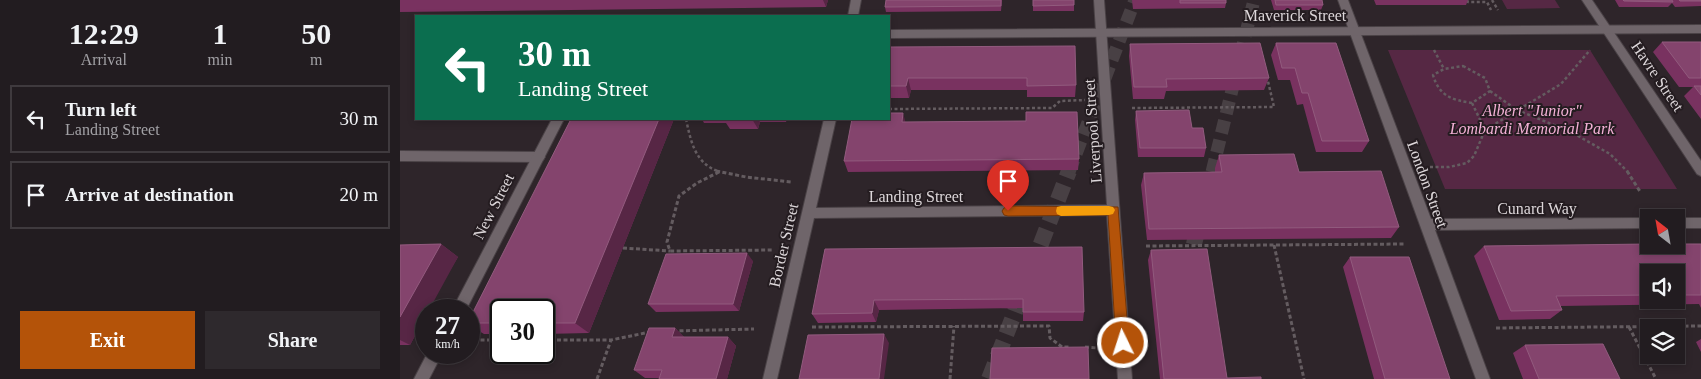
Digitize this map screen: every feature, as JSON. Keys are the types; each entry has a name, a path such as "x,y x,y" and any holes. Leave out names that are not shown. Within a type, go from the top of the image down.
{"street":[{"path":"853,15 856,0"},
{"name":"Liverpool Street","path":"1099,0 1125,379"},
{"name":"London Street","path":"1343,0 1483,379"},
{"name":"Havre Street","path":"1587,0 1701,171"},
{"name":"Maverick Street","path":"890,34 1701,29"},
{"name":"New Street","path":"465,299 557,120"},
{"name":"Border Street","path":"770,379 830,120"},
{"path":"400,156 539,156"},
{"name":"Landing Street","path":"808,213 1114,210"},
{"name":"Cunard Way","path":"1426,225 1640,223"},
{"path":"1685,223 1701,223"},
{"path":"421,379 429,364"}],"path":[{"path":"1467,0 1468,2 1487,2 1491,11"},
{"path":"1492,0 1495,5"},
{"path":"1432,46 1444,69"},
{"path":"1430,167 1449,167 1467,163 1474,156 1485,130 1561,84 1592,47"},
{"path":"1490,90 1472,103 1448,99 1436,87 1433,75 1444,69 1463,66 1484,78 1490,90 1518,110 1571,132 1610,154 1629,173 1641,193"},
{"path":"1132,108 1274,107 1266,73"},
{"path":"890,108 1052,108 1060,101 1084,100"},
{"path":"1472,103 1485,130"},
{"path":"686,120 688,134 703,164 719,172 791,182"},
{"path":"670,251 667,242 678,196 697,183 719,172"},
{"path":"1146,246 1405,244"},
{"path":"1274,245 1304,379"},
{"path":"623,248 670,251 774,250"},
{"path":"950,379 954,326"},
{"path":"812,327 1049,326 1050,338 1062,347 1071,347"},
{"path":"1496,328 1701,326"},
{"path":"1629,327 1656,379"},
{"path":"667,331 754,329"},
{"path":"555,340 611,340 657,331"},
{"path":"596,379 611,340"},
{"path":"1080,347 1097,348"}],"green space":[{"path":"1502,0 1555,0 1560,8 1507,9"},
{"name":"Albert \"Junior\" Lombardi Memorial Park","path":"1388,50 1590,50 1677,189 1445,189"}],"building":[{"path":"886,0 1001,0 1001,6 885,7"},
{"path":"1033,0 1074,0 1074,5 1033,6"},
{"path":"1180,0 1226,0 1226,3 1180,3"},
{"path":"1275,0 1322,0 1323,5 1276,5"},
{"path":"1672,0 1673,2 1624,1"},
{"path":"1701,0 1701,1 1680,1"},
{"path":"1662,42 1701,42 1701,78 1689,78"},
{"path":"1260,43 1269,78 1166,79 1167,87 1134,87 1130,44"},
{"path":"1276,43 1336,43 1369,141 1322,141 1308,93 1302,93 1295,68 1282,68"},
{"path":"1075,46 1076,85 1027,86 1027,78 908,78 906,86 890,86 890,47"},
{"path":"1694,86 1701,86 1701,95"},
{"path":"1189,110 1192,128 1203,128 1206,148 1140,148 1136,111"},
{"path":"1026,112 1077,112 1079,159 844,161 852,120 890,120 890,113 903,113 902,122 1026,121"},
{"path":"570,120 659,120 575,323 555,323 555,299 490,299 490,323 480,323 480,299"},
{"path":"1294,154 1299,172 1381,171 1399,227 1149,229 1144,173 1222,172 1219,155"},
{"path":"441,244 400,317 400,245"},
{"path":"1640,244 1640,254 1685,254 1685,244 1701,244 1701,295 1685,295 1685,264 1640,264 1640,295 1556,296 1562,310 1511,311 1484,246"},
{"path":"1082,247 1084,312 1023,312 1023,299 874,300 872,313 812,314 825,249"},
{"path":"1207,249 1227,378 1261,377 1261,379 1164,379 1151,250"},
{"path":"747,253 733,304 648,304 666,254"},
{"path":"1350,257 1409,257 1450,379 1385,379"},
{"path":"649,328 675,328 672,337 728,337 716,379 659,379 662,370 634,370"},
{"path":"884,334 879,379 799,379 808,335"},
{"path":"1603,344 1620,379 1539,379 1525,345"},
{"path":"1088,347 1089,379 990,379 992,348"}],"tunnel":[{"path":"1069,172 1135,0"},
{"path":"1212,172 1254,0"},
{"path":"1032,267 1069,171"},
{"path":"1207,191 1212,171"},
{"path":"1188,268 1200,220"},
{"path":"989,379 1023,291"}],"slow traffic":[{"path":"1061,211 1109,210"}],"route":[{"path":"1008,211 1114,210 1123,343"}]}
